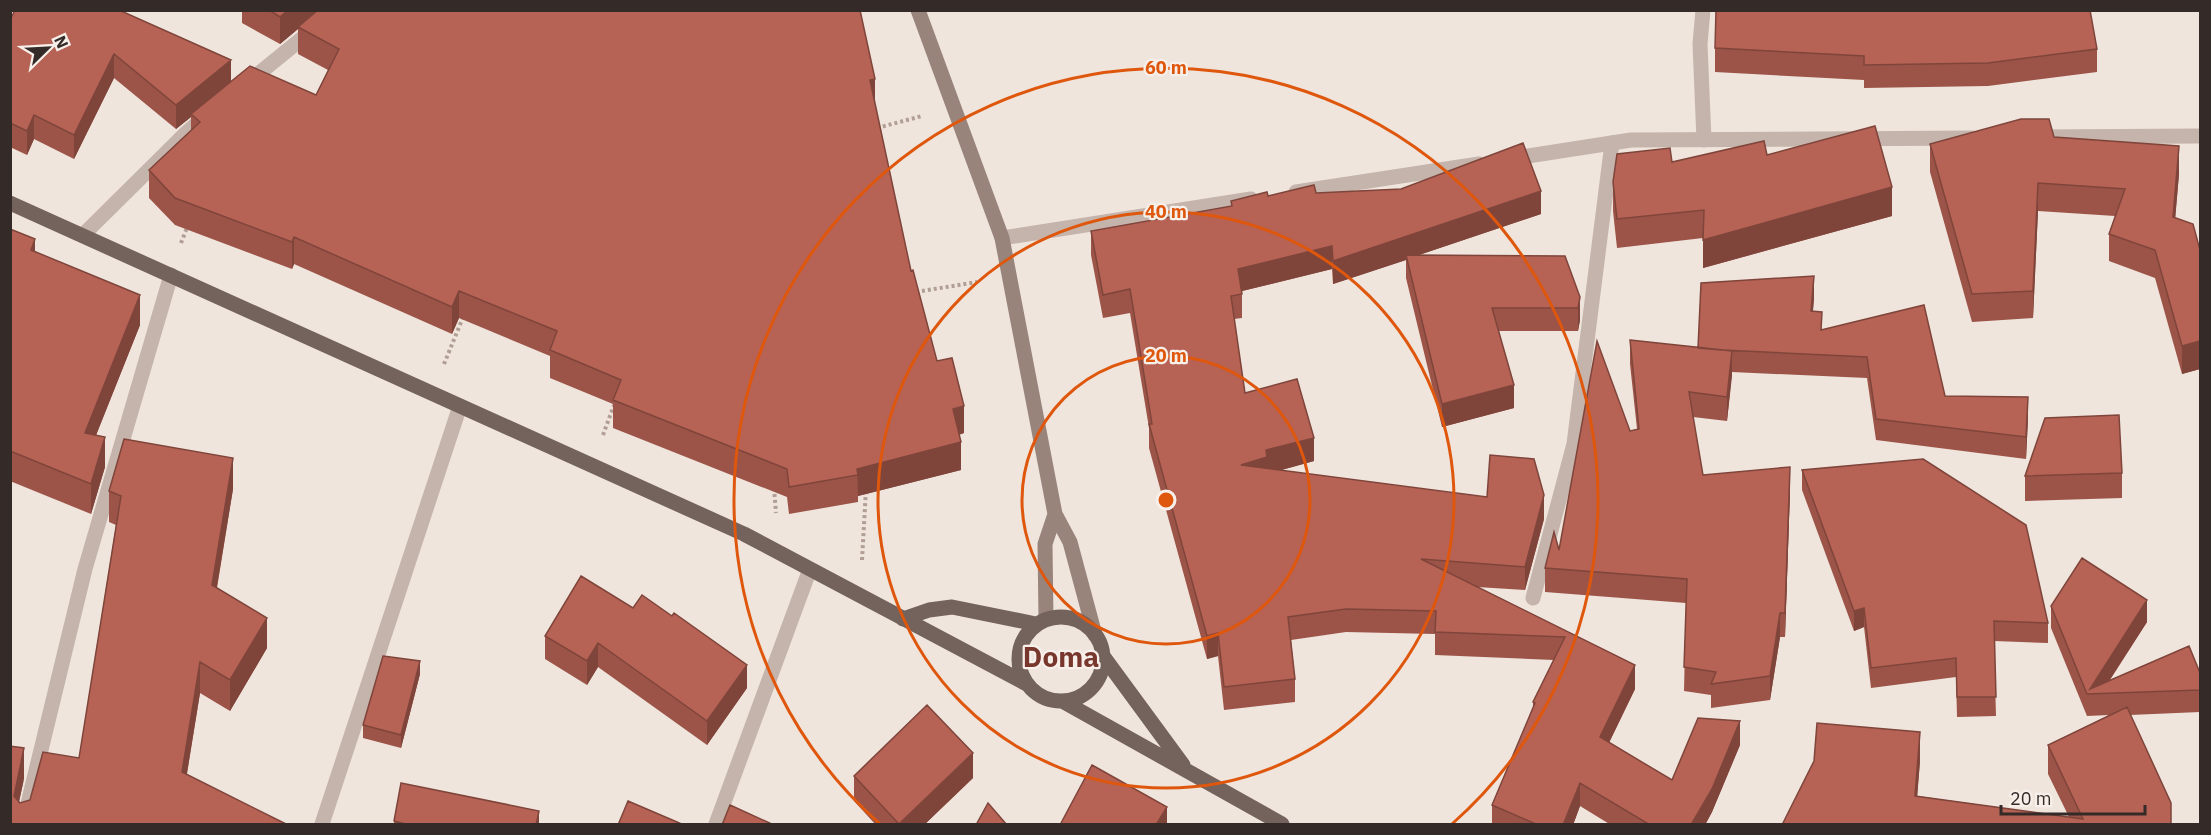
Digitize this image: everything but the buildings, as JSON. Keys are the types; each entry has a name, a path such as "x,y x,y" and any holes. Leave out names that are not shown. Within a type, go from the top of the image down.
{"main road":[{"path":"918,10 1002,238 1055,514 1071,542 1095,635 1103,656 1187,770"},
{"path":"10,203 744,534 1025,683 1042,698 1064,702 1282,825"},
{"path":"1025,683 1019,663 1023,641 1041,622 1045,544 1055,514"},
{"path":"903,619 929,610 952,607 1041,622 1065,617 1082,623 1095,635"},
{"path":"1064,702 1084,695 1092,687 1099,678 1103,656"}],"street":[{"path":"238,90 337,10"},
{"path":"1703,10 1700,44 1704,140"},
{"path":"83,235 184,134 220,105"},
{"path":"2023,138 2200,136"},
{"path":"1002,238 1631,140 1988,138"},
{"path":"1533,598 1574,444 1612,143"},
{"path":"23,825 85,569 171,275"},
{"path":"322,825 460,406"},
{"path":"716,825 810,569"}],"path":[{"path":"874,129 955,108"},
{"path":"171,275 189,220"},
{"path":"911,293 1010,277"},
{"path":"432,393 468,305"},
{"path":"592,465 618,395"},
{"path":"774,486 780,553"},
{"path":"860,596 867,486"}],"district":[{"name":"Doma","path":"1061,657"}]}
